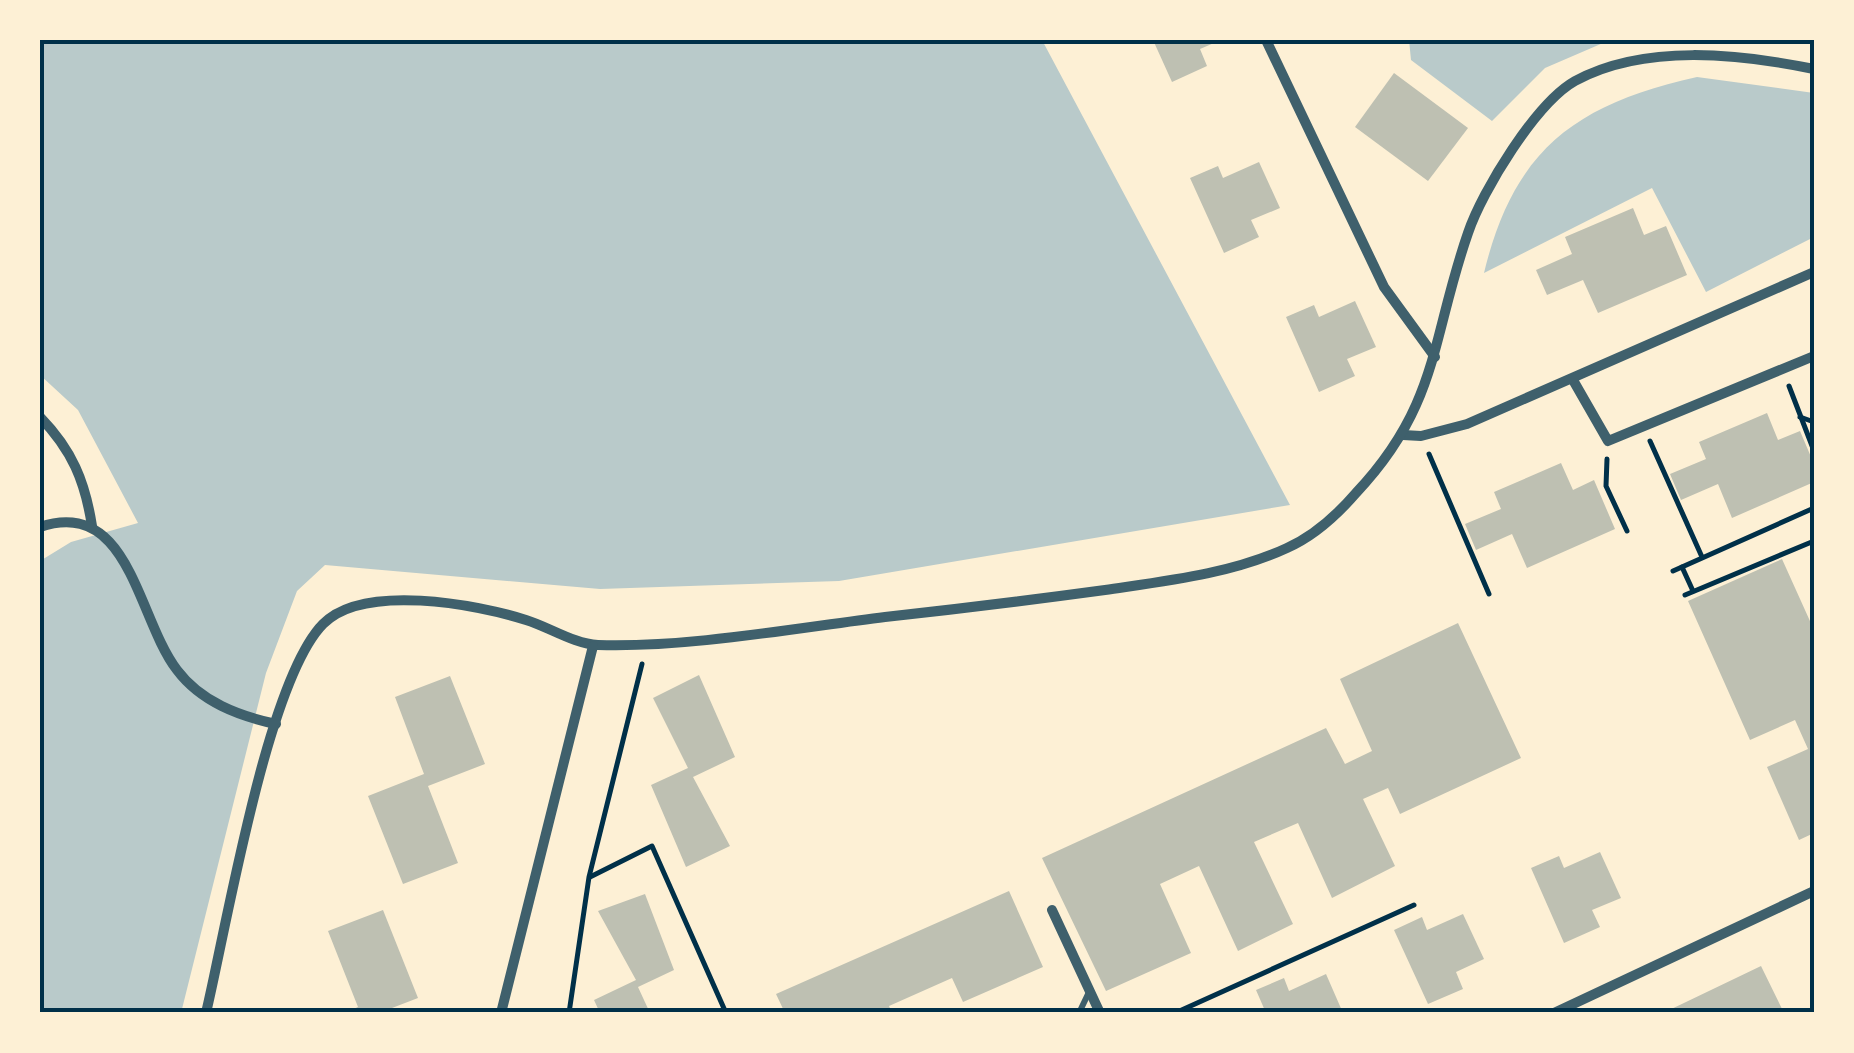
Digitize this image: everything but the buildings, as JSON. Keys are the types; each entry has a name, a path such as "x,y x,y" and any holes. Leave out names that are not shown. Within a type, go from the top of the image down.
{"street":[{"path":"1266,40 1384,287 1435,357"},
{"path":"206,1013 276,724 300,654 326,620 364,601 465,604 526,620 592,646 648,642 1019,602 1233,567 1291,547 1334,517 1403,435 1422,401 1469,228 1507,156 1570,83 1609,67 1703,54 1814,69"},
{"path":"1403,435 1421,436 1467,424 1814,272"},
{"path":"1573,380 1608,441 1645,429 1814,356"},
{"path":"40,417 66,443 82,475 92,526"},
{"path":"40,527 82,522 92,526 118,550 178,671 231,712 276,724"},
{"path":"501,1013 592,646"},
{"path":"1554,1013 1814,891"},
{"path":"1052,910 1100,1013"}],"lane":[{"path":"1080,1013 1090,992"}],"path":[{"path":"1782,370 1814,452"},
{"path":"1800,417 1814,422"},
{"path":"1645,429 1702,558"},
{"path":"1421,436 1488,594"},
{"path":"1608,441 1606,486 1627,532"},
{"path":"1673,571 1814,508"},
{"path":"1685,595 1814,541"},
{"path":"1682,567 1694,591"},
{"path":"570,1013 589,877 648,642"},
{"path":"589,877 652,846 726,1013"},
{"path":"1175,1013 1414,905"}],"shaded area":[{"path":"40,40 1042,40 1290,505 839,581 600,589 325,565 297,591 266,673 181,1013 40,1013 40,561 71,542 138,523 78,410 40,375"},
{"path":"1409,40 1610,40 1545,68 1492,121 1411,60"},
{"path":"1697,77 1814,93 1814,237 1706,292 1652,188 1484,273 1513,193 1533,163 1557,138 1617,101"}]}
